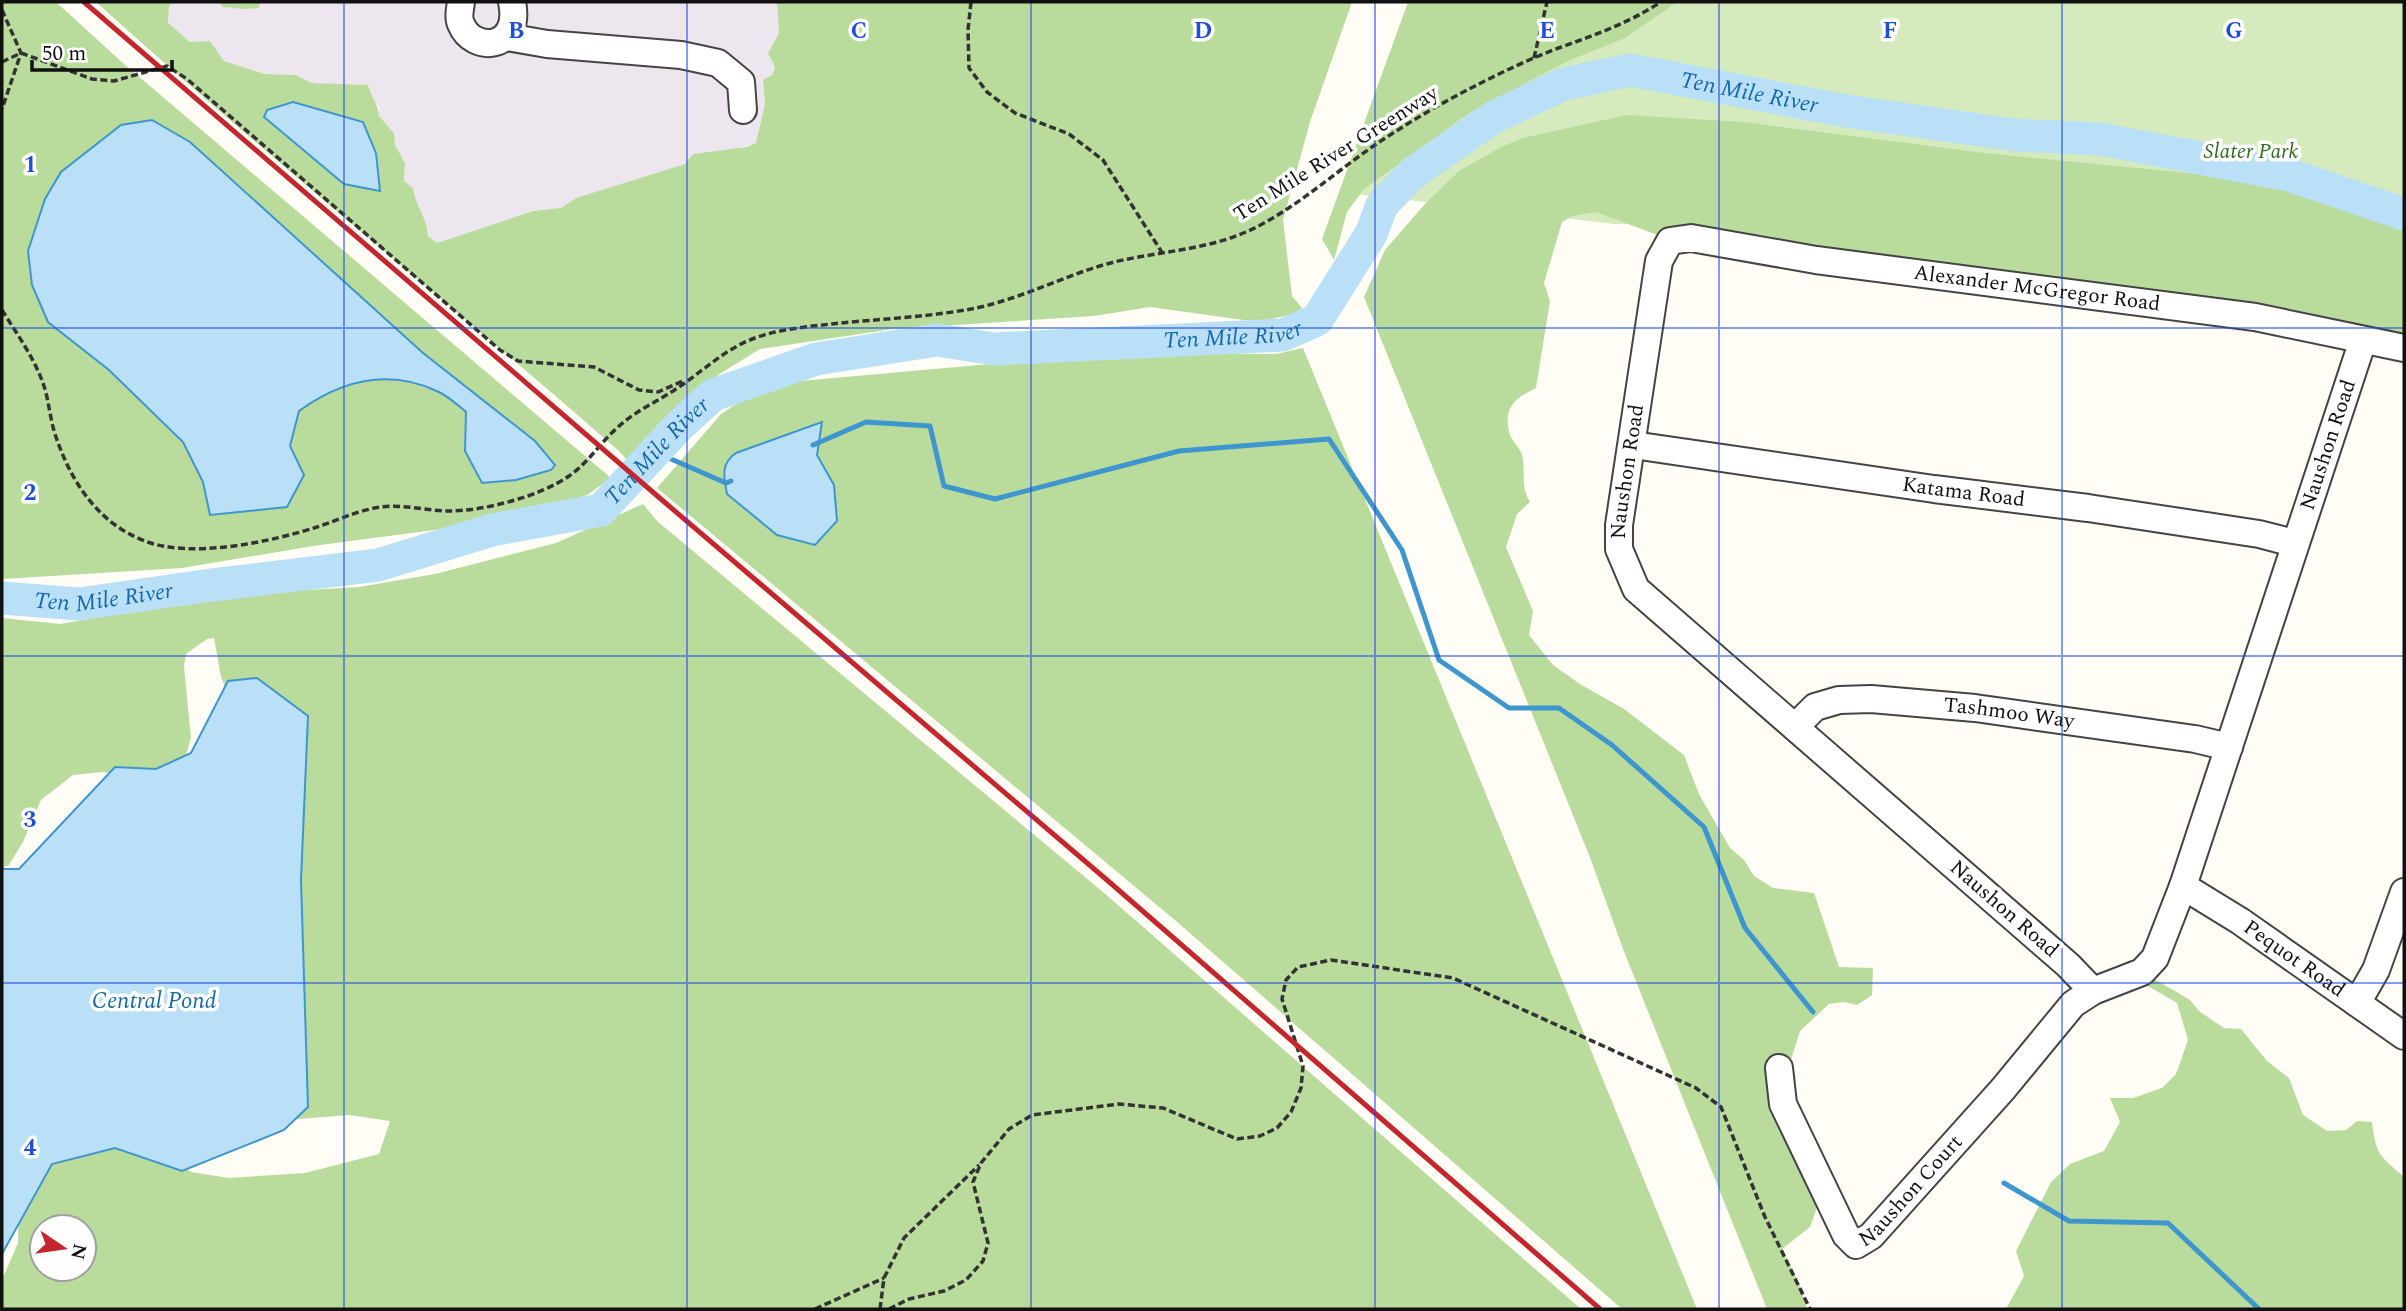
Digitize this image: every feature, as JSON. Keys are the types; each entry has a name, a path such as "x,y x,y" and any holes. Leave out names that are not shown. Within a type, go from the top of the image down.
{"street":[{"path":"461,2 459,22 467,34 485,42 507,37 513,28 515,15 512,2"},
{"path":"507,37 547,44 681,55 719,63 741,82 743,110"},
{"name":"Alexander McGregor Road","path":"1670,241 1691,238 1816,260 2255,317 2404,348"},
{"name":"Naushon Road","path":"1670,241 1659,261 1619,525 1619,549 1636,589 2068,965 2093,991 2143,972 2155,958 2183,886 2363,340"},
{"name":"Katama Road","path":"1633,445 1854,478 2127,514 2259,534 2294,543"},
{"name":"Tashmoo Way","path":"1795,727 1815,707 1839,700 1871,699 1975,708 2194,739 2229,747"},
{"name":"Pequot Road","path":"2183,886 2241,921 2404,1036"},
{"path":"2357,1003 2376,970 2404,891"},
{"name":"Naushon Court","path":"1779,1068 1783,1104 1846,1234 1856,1245 1871,1236 1954,1146 2073,1004 2093,991"}],"path":[{"path":"971,2 968,30 970,68 987,92 1015,113 1069,134 1103,160 1163,254"},
{"path":"1533,59 1547,2"},
{"name":"Ten Mile River Greenway","path":"2,310 31,357 44,385 54,430 65,463 78,488 95,508 118,528 142,541 165,547 218,548 288,535 361,511 387,506 447,511 475,509 549,488 569,477 626,420 742,344 766,335 802,327 974,309 1021,296 1075,274 1116,262 1199,248 1260,226 1321,187 1375,145 1474,86 1533,59 1609,30 1661,2"},
{"path":"2,12 21,53 2,110"},
{"path":"2,62 21,53 92,79 114,81 167,66 187,79 500,350 518,360 594,367 639,390 658,392 689,378"},
{"path":"880,1309 884,1278 904,1238 981,1163 1009,1129 1032,1115 1119,1104 1163,1108 1237,1139 1261,1136 1277,1128 1291,1112 1301,1087 1303,1066 1282,999 1286,980 1298,967 1331,960 1453,978 1696,1088 1721,1107 1765,1217 1810,1309"},
{"path":"889,1309 909,1300 944,1291 966,1280 984,1261 988,1243 973,1182 981,1163"},
{"path":"816,1309 884,1278"}],"shaded area":[{"path":"172,2 219,2 223,7 259,8 260,2 777,2 779,33 768,53 775,67 772,75 763,81 765,104 757,143 576,198 561,208 533,211 437,243 428,236 428,229 415,202 413,188 404,181 405,163 395,145 394,133 379,116 379,107 371,98 368,86 312,83 296,75 265,74 224,61 210,41 190,42 168,23 169,6"}],"green space":[{"path":"2,2 56,2 124,64 611,478 587,495 517,519 313,546 182,568 2,579","holes":["45,199 341,281 423,353 535,441 465,451 467,412 440,392 397,379 367,379 324,393 299,411 290,446 303,475 210,515 203,482 183,442 109,370 48,322 28,251"]},
{"path":"96,2 172,2 168,23 190,42 210,41 224,61 265,74 296,75 312,83 368,85 379,116 394,133 395,145 405,163 404,181 413,188 428,236 437,243 533,211 561,208 576,198 685,164 693,154 747,147 756,143 765,104 763,80 772,75 775,67 768,53 779,33 777,2 1352,2 1310,122 1283,220 1292,296 1302,308 1294,314 1258,322 1150,307 1094,316 893,329 760,349 721,373 674,410 627,460"},
{"path":"219,2 260,2 259,8 244,9 223,7"},
{"path":"1408,2 1677,2 1625,38 1568,61 1468,114 1364,189 1347,212 1334,260 1322,239"},
{"name":"Slater Park","path":"1424,2 2404,2 2404,331 1730,225 1614,224 1356,194"},
{"path":"1626,115 1744,122 1984,153 2260,180 2404,217 2404,347 1663,237 1596,212 1572,216 1562,222 1544,283 1550,301 1536,388 1516,400 1508,418 1510,435 1522,455 1524,486 1530,502 1517,514 1506,547 1533,611 1529,635 1553,665 1624,709 1684,755 1699,794 1730,848 1744,860 1754,876 1773,888 1814,893 1839,967 1873,968 1872,995 1857,1005 1844,1002 1829,1004 1800,1031 1789,1066 1773,1081 1821,1197 1810,1227 1782,1249 1798,1281 1807,1309 1767,1309 1623,949 1591,860 1364,297 1385,250 1424,205 1459,171 1523,138"},
{"path":"1303,348 1697,1309 1622,1309 1176,921 657,488 721,414 751,394 789,382 1123,352 1276,354","holes":["816,455 834,485 728,459"]},
{"path":"643,504 657,521 1103,892 1581,1309 2,1309 2,1280 18,1243 19,1196 24,1161 84,1137 124,1152 165,1153 191,1172 229,1178 305,1173 379,1154 390,1121 349,1115 286,1120 160,880 234,709 221,677 214,638 207,639 186,654 184,666 191,738 180,775 152,779 103,772 73,775 41,800 23,842 9,865 2,868 2,618 60,624 234,594 359,587 435,574 556,543"},
{"path":"2139,970 2190,1000 2199,1011 2224,1028 2241,1029 2267,1061 2289,1078 2303,1115 2327,1131 2346,1130 2357,1121 2372,1122 2380,1154 2404,1177 2404,1309 2006,1309 2024,1276 2016,1251 2051,1182 2070,1164 2104,1151 2120,1122 2110,1098 2133,1098 2162,1088 2176,1074 2188,1040 2177,1003 2148,986"}],"water":[{"path":"293,102 363,122 376,153 380,191 344,184 264,117 267,110"},
{"path":"152,120 190,142 423,353 535,441 555,465 551,470 516,480 482,483 465,451 466,412 443,394 420,385 402,380 366,381 332,392 299,411 290,446 304,475 287,507 210,515 203,482 183,442 109,370 48,322 32,285 28,251 45,199 61,172 121,125"},
{"path":"822,422 817,455 834,485 837,521 815,545 777,535 727,494 724,471 727,462 736,453"},
{"name":"Central Pond","path":"257,678 308,716 301,880 308,1107 284,1130 182,1171 115,1148 52,1164 2,1254 2,869 19,869 115,767 156,769 191,753 228,681"}],"waterway":[{"name":"Ten Mile River","path":"2,598 79,604 378,565 492,530 601,510 679,426 713,395 816,359 937,340 994,349 1283,335 1317,320 1371,234 1382,205 1413,173 1494,117 1564,84 1630,70 1840,110 2014,135 2100,139 2289,175 2404,214"},
{"path":"813,445 866,422 930,426 944,486 995,499 1179,451 1329,439 1402,550 1439,660 1509,708 1559,708 1612,745 1704,827 1745,928 1813,1012"},
{"path":"655,452 726,483 731,481"},
{"path":"2004,1183 2069,1221 2168,1223 2259,1309"}],"railway":[{"path":"84,2 1107,880 1600,1309"}]}
